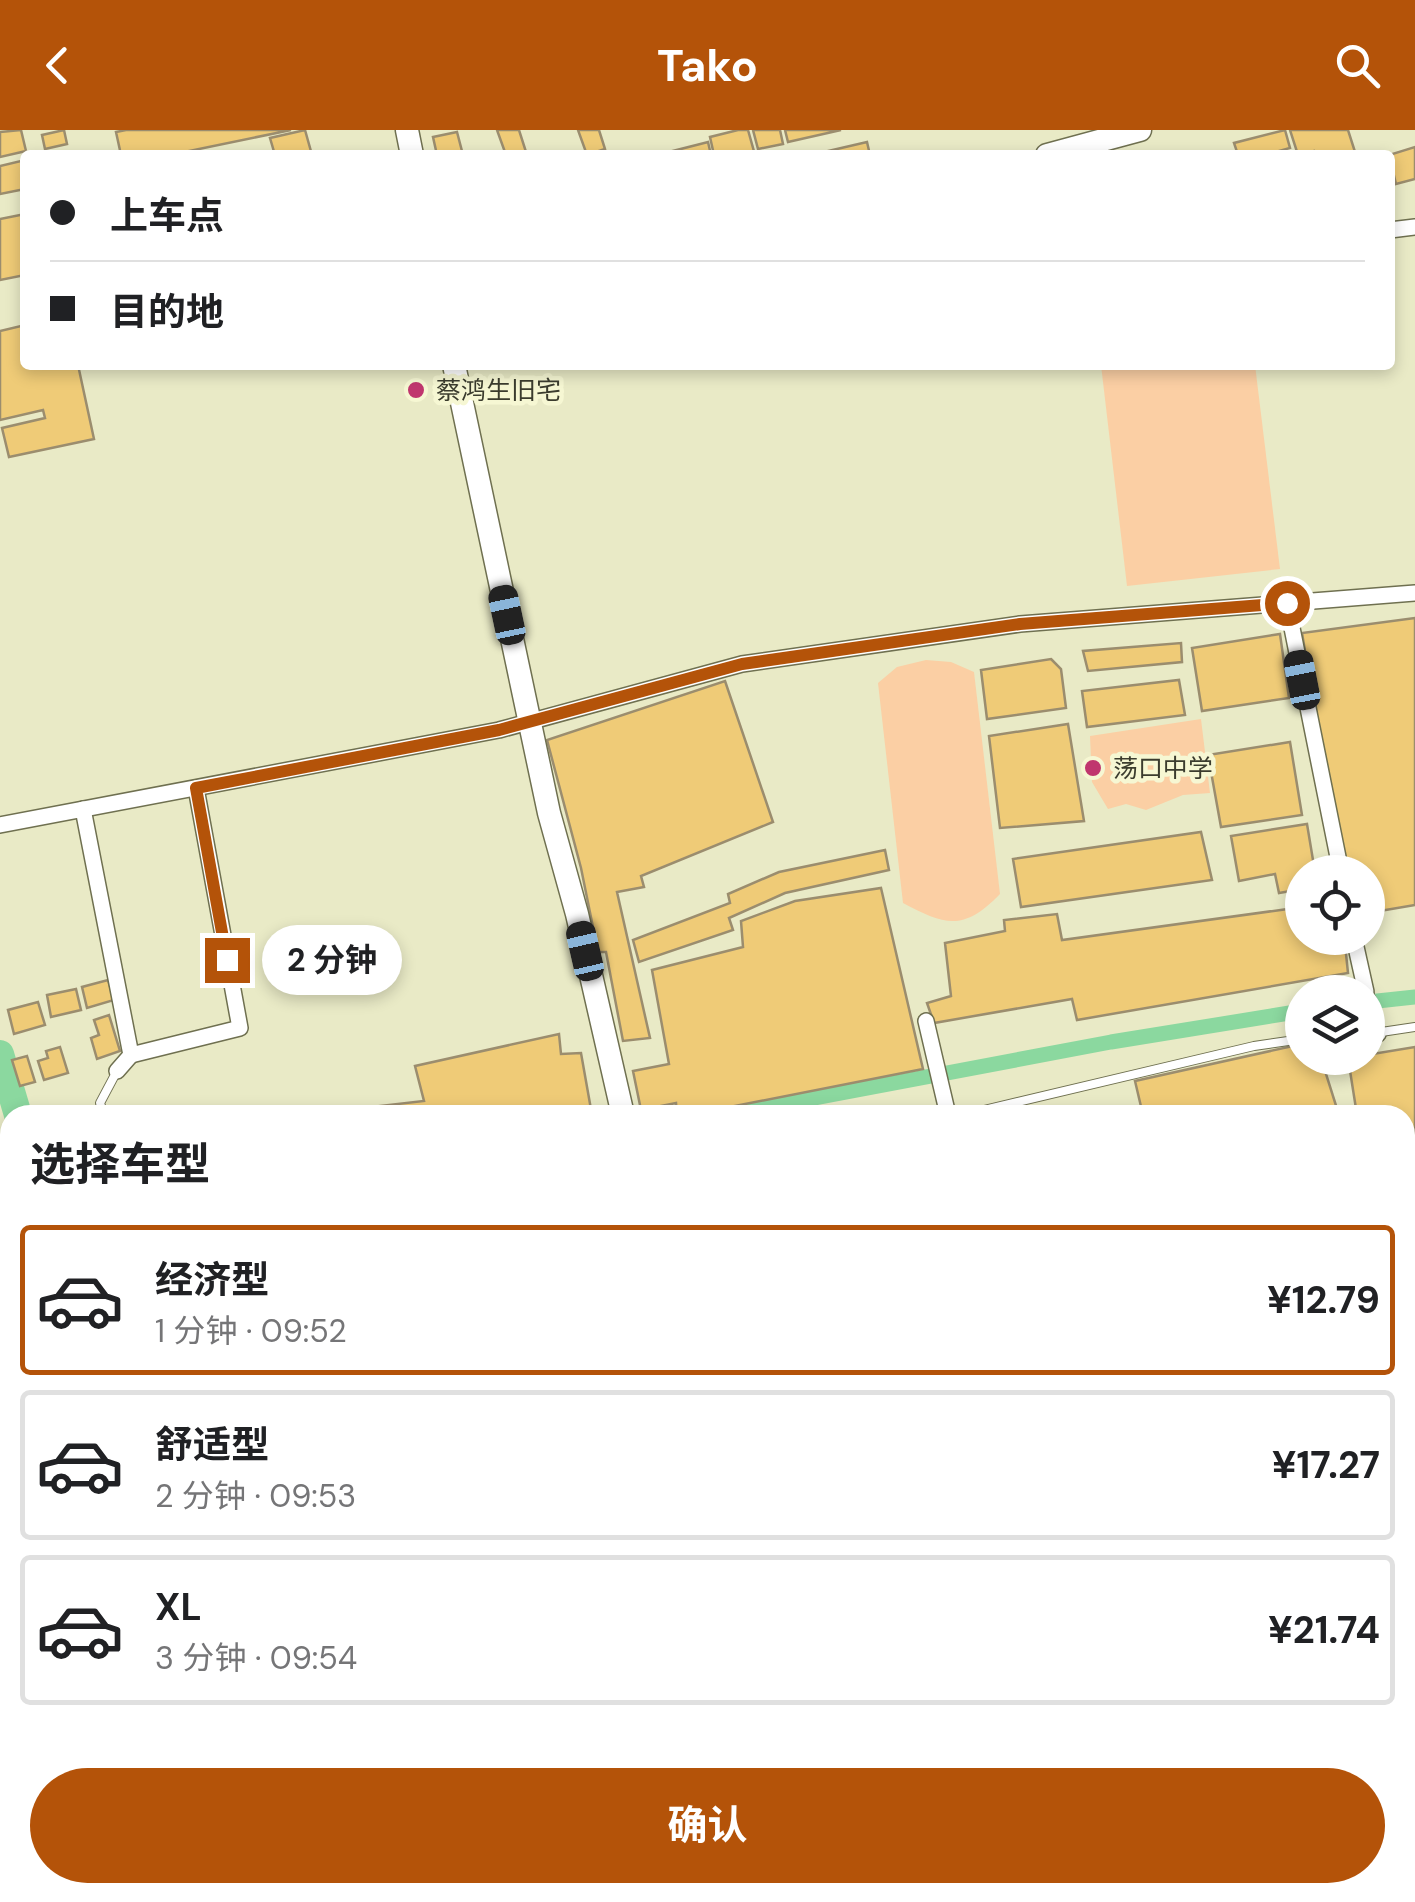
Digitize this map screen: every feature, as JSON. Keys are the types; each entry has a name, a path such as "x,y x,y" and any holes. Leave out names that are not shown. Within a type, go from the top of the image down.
{"street":[{"path":"1091,150 1140,130"},
{"path":"455,370 530,722 621,1105"},
{"path":"0,825 530,722 742,664 1020,624 1415,593"},
{"path":"1287,603 1338,855"},
{"path":"118,1071 131,1055 240,1028 196,788"},
{"path":"83,809 131,1055"},
{"path":"926,1021 946,1105"}],"lane":[{"path":"1385,1032 1415,1027"},
{"path":"1006,1105 1285,1041"},
{"path":"101,1105 118,1071"}],"shaded area":[{"path":"1102,370 1256,370 1280,569 1127,586"},
{"path":"926,660 951,662 974,672 1000,894 976,914 954,921 903,903 878,683 897,667"},
{"path":"1201,719 1210,793 1183,795 1146,810 1126,804 1108,809 1092,782 1090,736"}],"building":[{"path":"21,130 26,150 0,157 0,132"},
{"path":"64,130 67,144 45,149 42,135"},
{"path":"291,130 194,150 120,150 116,132"},
{"path":"305,130 311,150 274,150 270,138"},
{"path":"497,130 519,130 525,150 504,150"},
{"path":"578,130 599,130 605,149 585,150"},
{"path":"748,130 754,150 713,150 710,137"},
{"path":"753,130 780,130 783,144 758,149"},
{"path":"785,130 841,130 788,142"},
{"path":"1285,130 1290,148 1236,150 1234,143"},
{"path":"1290,130 1348,130 1354,150 1296,150"},
{"path":"457,132 462,150 436,150 433,137"},
{"path":"708,142 710,150 677,150"},
{"path":"867,142 869,150 833,150"},
{"path":"1415,147 1415,179 1396,184 1395,153"},
{"path":"20,161 20,190 0,194 0,166"},
{"path":"20,215 20,276 0,280 0,219"},
{"path":"20,326 20,370 79,370 94,439 9,457 2,428 45,418 43,410 0,420 0,331"},
{"path":"1415,618 1415,905 1385,910 1385,855 1339,855 1302,633"},
{"path":"1280,634 1289,698 1202,711 1192,648"},
{"path":"1181,643 1182,662 1088,671 1083,651"},
{"path":"1051,659 1061,669 1066,708 987,719 981,670"},
{"path":"1179,680 1185,715 1087,727 1082,691"},
{"path":"725,681 773,822 641,876 644,887 617,892 650,1038 623,1041 606,952 598,952 581,868 547,740"},
{"path":"1068,724 1084,821 1000,828 989,736"},
{"path":"1290,742 1302,815 1221,827 1208,755"},
{"path":"1307,824 1312,855 1285,855 1285,892 1279,893 1275,874 1239,881 1231,836"},
{"path":"1201,832 1212,880 1021,907 1013,859"},
{"path":"885,850 889,870 785,893 729,918 733,930 639,962 633,940 730,903 728,894 779,872"},
{"path":"881,888 923,1069 740,1105 640,1105 633,1071 669,1064 652,970 743,947 741,921 795,901"},
{"path":"1285,909 1285,955 1346,955 1348,973 1285,975 1285,984 1077,1020 1072,999 934,1023 927,1003 951,996 945,943 1005,931 1004,920 1057,914 1062,940"},
{"path":"108,980 114,1000 87,1008 82,987"},
{"path":"76,989 81,1010 51,1017 47,995"},
{"path":"38,1002 45,1025 14,1034 8,1010"},
{"path":"109,1015 120,1051 97,1059 91,1038 99,1035 94,1020"},
{"path":"559,1034 561,1054 581,1053 590,1105 389,1105 424,1101 415,1066"},
{"path":"60,1047 68,1073 44,1080 38,1061 48,1058 46,1051"},
{"path":"1415,1047 1415,1105 1355,1105 1351,1075 1385,1075 1385,1052"},
{"path":"1285,1048 1285,1075 1326,1075 1336,1105 1141,1105 1135,1081"},
{"path":"27,1056 35,1082 20,1086 12,1060"}],"waterway":[{"path":"1385,1000 1415,997"},
{"path":"777,1105 1285,1014"},
{"path":"0,1054 15,1105"}],"place":[{"name":"蔡鸿生旧宅","path":"416,390"},
{"name":"荡口中学","path":"1093,768"}],"route":[{"path":"227,960 196,788 499,730 742,664 1020,624 1287,603"}]}
